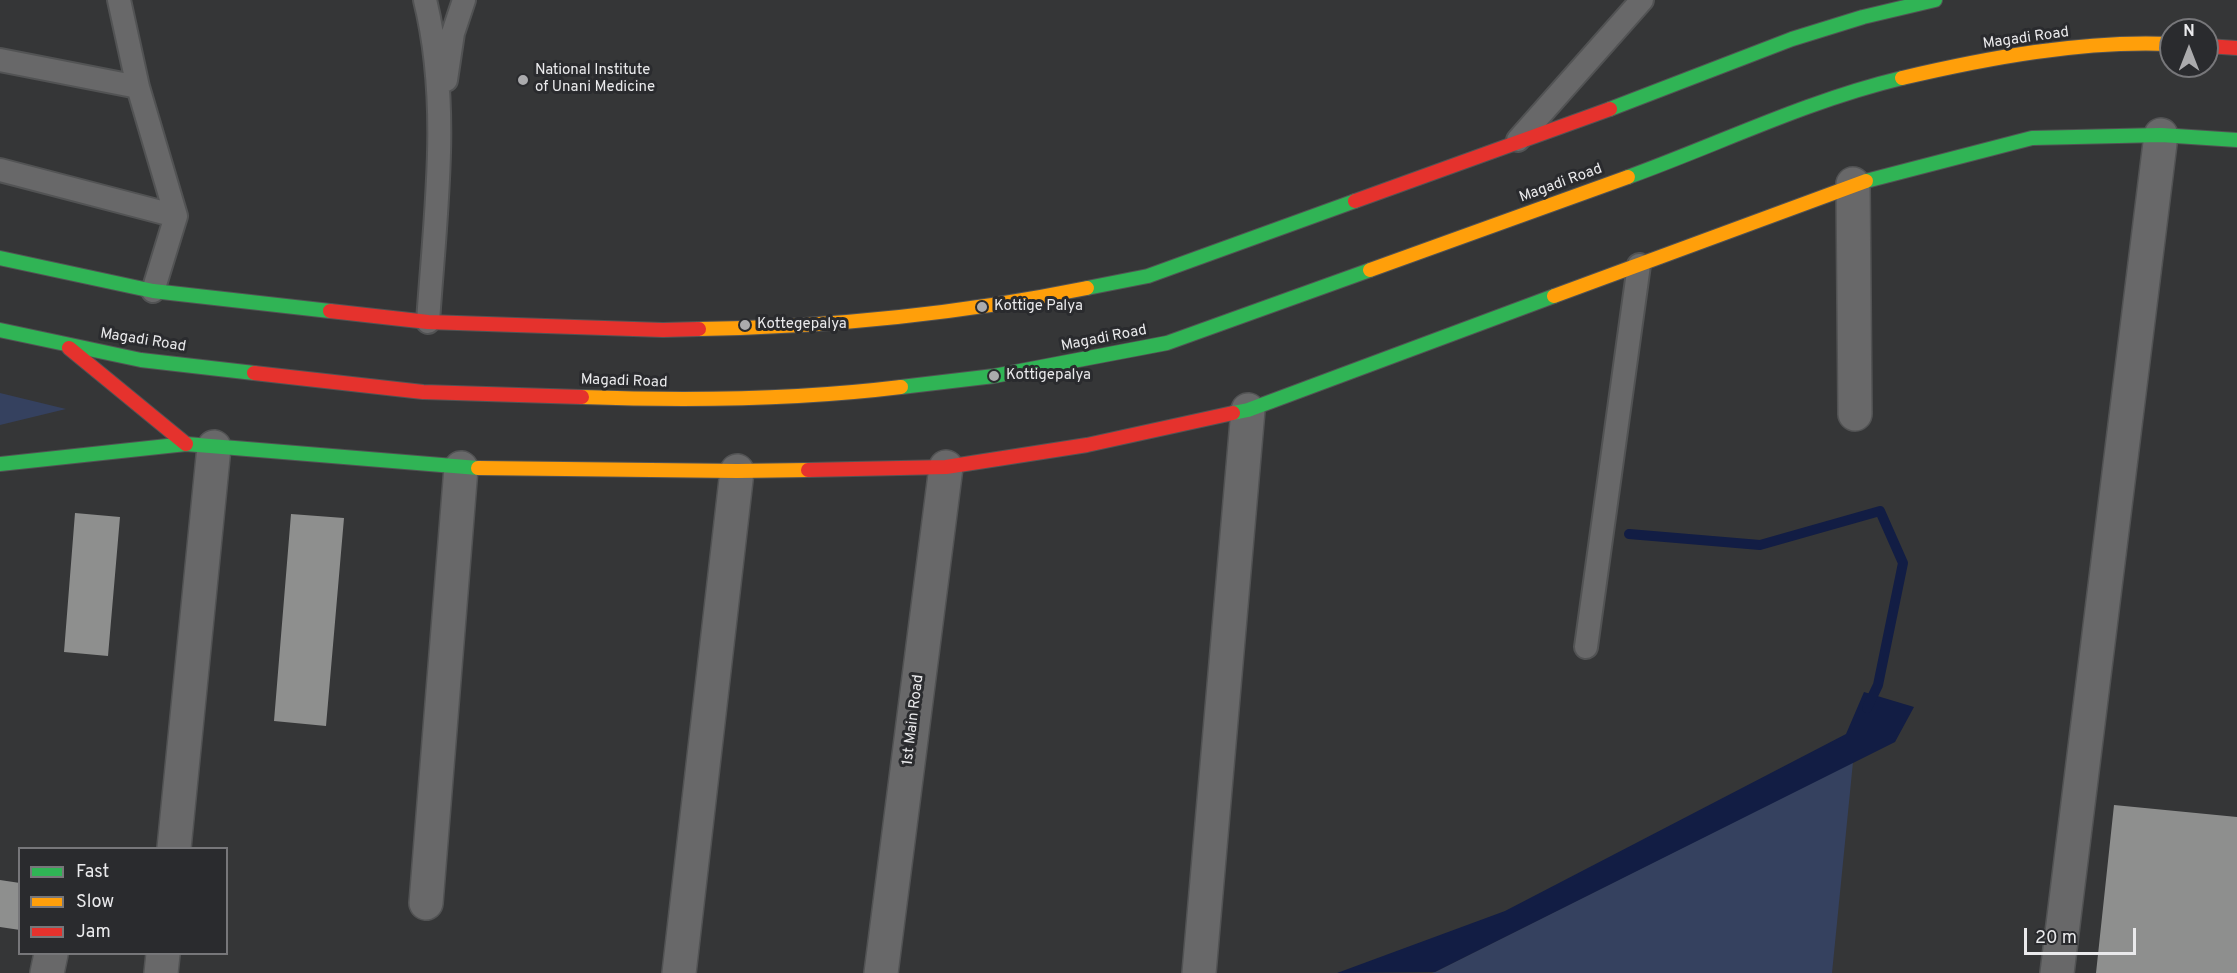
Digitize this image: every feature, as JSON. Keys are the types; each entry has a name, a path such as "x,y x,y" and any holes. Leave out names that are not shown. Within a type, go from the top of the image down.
{"main road":[{"path":"0,258 153,291 428,322 663,330 735,329 868,321 969,309 1148,276 1653,93 1781,41 1847,21 1935,0"},
{"name":"Magadi Road","path":"0,330 141,360 423,392 662,400 763,398 885,389 979,378 1167,344 1680,158 1805,107 1867,88 1929,72 2009,57 2088,47 2159,44"},
{"path":"2219,47 2237,48"},
{"path":"0,464 200,445 461,468 737,471 946,467 1087,445 1248,410 1853,184 2032,138 2160,135 2237,140"},
{"path":"63,344 200,445"}],"street":[{"path":"2057,973 2160,135"},
{"path":"1853,184 1855,414"},
{"path":"1199,973 1248,410"},
{"path":"174,847 200,445"},
{"name":"1st Main Road","path":"880,973 946,467"},
{"path":"426,903 461,468"},
{"path":"679,973 737,471"},
{"path":"47,973 51,955"},
{"path":"161,973 163,955"}],"lane":[{"path":"119,0 138,87 176,216 153,291"},
{"path":"425,0 433,32 441,123"},
{"path":"428,322 441,123 453,33 464,0"},
{"path":"1515,143 1642,0"},
{"path":"0,60 138,87"},
{"path":"0,170 176,216"},
{"path":"1586,647 1639,264"}],"shaded area":[{"path":"0,393 66,409 0,425"},
{"path":"1864,692 1914,707 1895,742 1435,972 1337,973 1505,911 1846,734"},
{"path":"1853,762 1832,973 1432,973 1435,972"}],"building":[{"path":"75,513 120,517 108,656 64,652"},
{"path":"291,514 344,518 326,726 274,721"},
{"path":"2114,805 2237,817 2237,973 2096,973"},
{"path":"0,880 18,883 18,930 0,927"}],"waterway":[{"path":"1629,534 1760,545 1880,511 1903,563 1878,685 1867,708"}],"traffic: fast":[{"path":"1610,109 1792,39 1863,17 1935,0"},
{"path":"1628,177 1797,111 1902,78"},
{"path":"1866,181 2032,138 2161,135 2237,140"},
{"path":"1087,288 1148,276 1355,201"},
{"path":"0,258 153,291 330,311"},
{"path":"901,387 994,376 1167,343 1370,270"},
{"path":"1233,413 1248,410 1554,296"},
{"path":"0,330 141,360 254,373"},
{"path":"0,464 186,444 478,468"}],"traffic: slow":[{"path":"1902,78 2035,52 2104,45 2159,44"},
{"path":"1370,270 1628,177"},
{"path":"1554,296 1866,181"},
{"path":"699,329 894,318 991,305 1087,288"},
{"path":"582,397 742,398 821,395 901,387"},
{"path":"478,468 808,470"}],"traffic: jam":[{"path":"2219,47 2237,48"},
{"path":"1355,201 1610,109"},
{"path":"330,311 428,322 663,330 699,329"},
{"path":"69,348 186,444"},
{"path":"254,373 423,392 582,397"},
{"path":"808,470 946,467 1087,445 1233,413"}],"place":[{"name":"National Institute of Unani Medicine","path":"523,80"},
{"name":"Kottige Palya","path":"982,307"},
{"name":"Kottegepalya","path":"745,325"},
{"name":"Kottigepalya","path":"994,376"}]}
